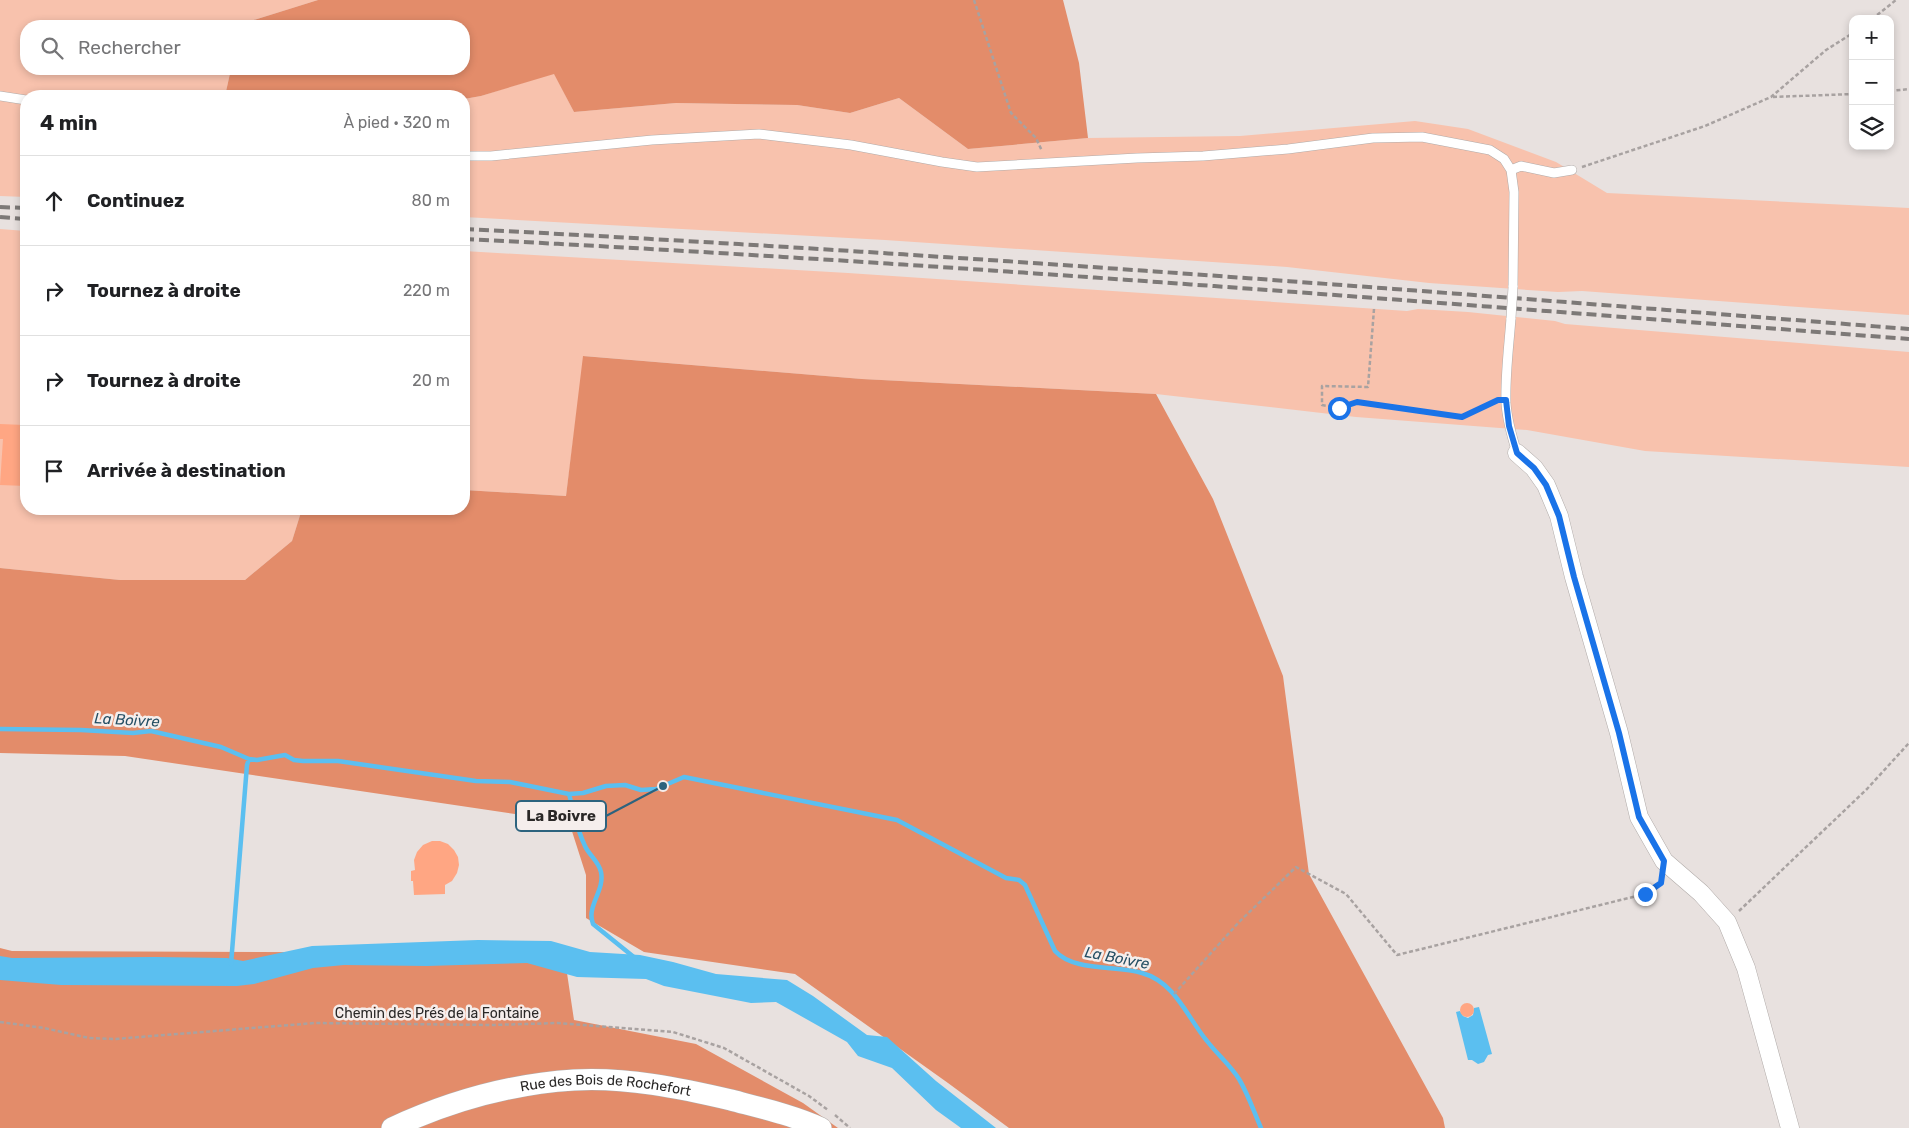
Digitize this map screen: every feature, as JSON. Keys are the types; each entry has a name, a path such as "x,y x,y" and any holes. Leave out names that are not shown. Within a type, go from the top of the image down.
{"street":[{"path":"1517,453 1534,468 1546,485 1559,516 1574,577 1619,733 1639,817 1664,861 1701,893 1727,922 1746,968 1790,1128"},
{"name":"Rue des Bois de Rochefort","path":"392,1128 424,1113 479,1097 521,1086 574,1080 618,1080 710,1095 784,1114 821,1128"}],"lane":[{"path":"0,96 20,99"},
{"path":"470,156 491,156 652,140 759,134 851,145 942,162 977,166 1203,156 1288,149 1373,138 1422,137 1490,150 1504,159 1511,170 1514,192 1513,287 1506,400 1509,426 1517,453"},
{"path":"1511,170 1521,166 1554,173 1572,170"}],"path":[{"path":"974,0 1011,113 1036,138 1047,163"},
{"path":"1877,15 1896,0"},
{"path":"1572,170 1705,126 1771,97 1826,50 1849,36"},
{"path":"1894,90 1909,89"},
{"path":"1771,97 1849,94"},
{"path":"1374,309 1368,387 1322,386 1322,405 1339,408 1357,402 1462,417 1498,400 1506,400"},
{"path":"1727,922 1867,789 1909,743"},
{"path":"1174,994 1239,922 1296,867 1346,894 1397,956 1645,894 1661,883 1664,861"},
{"name":"Chemin des Prés de la Fontaine","path":"0,1022 44,1028 88,1038 115,1039 315,1023 483,1025 558,1023 673,1032 724,1048 762,1068 809,1096 850,1128"}],"shaded area":[{"path":"0,0 318,0 254,20 20,20 20,75 230,75 226,90 20,90 20,197 0,196"},
{"path":"318,0 1063,0 1079,63 1088,138 968,149 899,98 850,113 797,105 676,103 574,112 554,74 470,98 470,90 226,90 230,75 470,75 470,20 254,20"},
{"path":"554,73 574,112 676,103 797,105 850,113 899,98 968,149 1088,138 1240,136 1415,121 1468,129 1556,162 1607,193 1909,208 1909,315 1582,291 1558,292 1429,283 1287,267 885,240 470,217 470,98"},
{"path":"0,229 20,231 20,515 300,515 292,541 245,580 120,580 0,568"},
{"path":"470,251 848,273 1407,311 1418,309 1468,312 1555,321 1565,324 1909,352 1909,467 1645,451 1527,430 1356,417 1156,394 862,379 584,356 566,496 470,490"},
{"path":"583,356 862,379 1156,394 1213,499 1283,676 1309,874 1443,1118 1445,1128 1009,1128 795,974 644,952 586,918 586,875 569,822 125,756 0,753 0,568 120,580 245,580 292,541 300,515 470,515 470,490 566,496"},
{"path":"0,948 12,951 564,953 574,1020 696,1044 803,1103 838,1128 0,1128"}],"water":[{"path":"478,940 551,941 590,952 640,955 716,974 787,980 813,996 867,1035 887,1037 936,1081 996,1128 961,1128 936,1110 892,1068 858,1056 847,1042 776,1002 751,1003 664,986 646,979 577,977 527,963 427,966 344,965 313,968 254,984 237,986 61,985 0,980 0,956 12,958 227,958 243,961 312,946"},
{"path":"1479,1007 1492,1054 1488,1055 1484,1062 1478,1064 1468,1060 1456,1012 1460,1011 1463,1016 1468,1018 1473,1015 1474,1008"}],"building":[{"path":"0,424 20,425 20,486 0,485 3,439 0,439"},
{"path":"432,841 448,844 454,850 458,857 457,873 452,881 445,885 445,894 414,895 411,871 415,870 414,860 417,852 423,845"},
{"path":"1464,1003 1470,1003 1474,1010 1470,1017 1464,1017 1460,1013 1460,1007"}],"waterway":[{"name":"La Boivre","path":"0,729 133,733 151,731 221,747 249,759 257,760 285,755 294,760 338,761 476,781 510,782 569,794 583,793 606,786 625,785 641,790 656,789 684,777 897,820 1006,878 1019,880 1025,885 1055,951 1063,958 1084,965 1142,973 1163,984 1172,992 1200,1032 1239,1079 1261,1128"},
{"name":"La Boivre","path":"231,964 249,759"},
{"name":"La Boivre","path":"569,794 582,840 601,872 602,879 591,917 593,924 635,958"}],"railway":[{"path":"0,207 20,208"},
{"path":"0,217 20,219"},
{"path":"470,229 1006,261 1909,329"},
{"path":"470,239 1006,271 1909,339"}],"place":[{"name":"La Boivre","path":"663,786"}],"route":[{"path":"1339,408 1357,402 1462,417 1498,400 1506,400 1509,426 1517,453 1534,468 1546,485 1559,516 1574,577 1619,733 1639,817 1664,861 1661,883 1645,894"}]}
